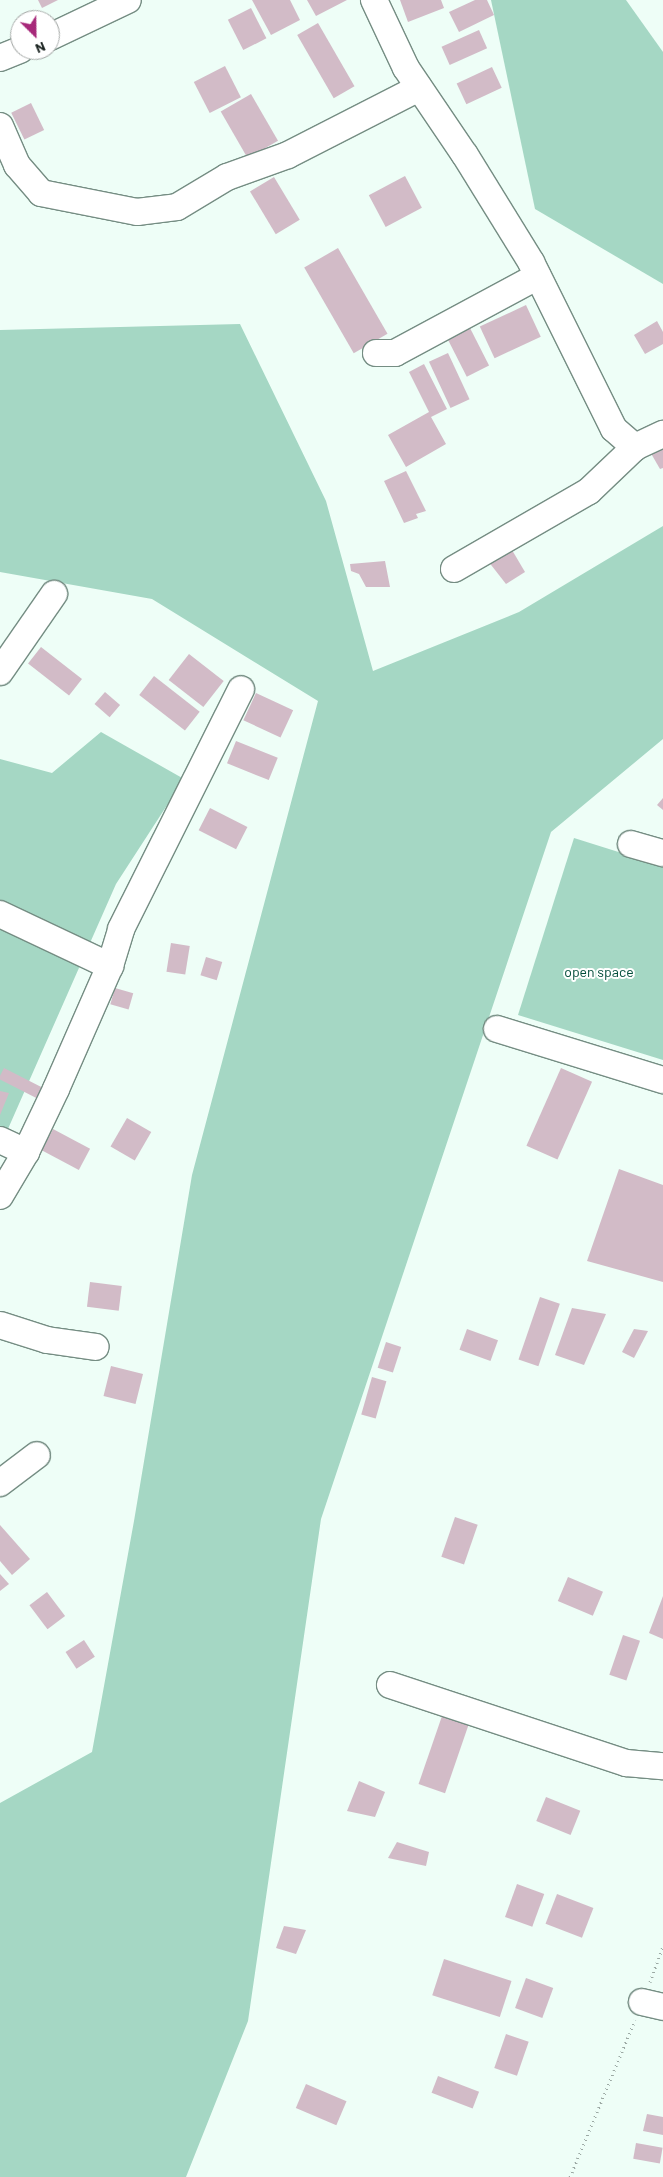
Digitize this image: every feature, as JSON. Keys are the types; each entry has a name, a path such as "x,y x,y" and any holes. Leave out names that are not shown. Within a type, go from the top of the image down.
{"street":[{"path":"60,32 128,0"},
{"path":"374,0 406,68 465,155 538,276 614,429 635,447"},
{"path":"0,126 17,165 41,193 137,212 177,207 227,177 288,156 419,88"},
{"path":"376,353 395,353 538,276"},
{"path":"454,569 588,490 635,447 663,434"},
{"path":"0,672 54,594"},
{"path":"0,1196 26,1152 110,966 121,929 241,689"},
{"path":"631,844 663,853"},
{"path":"0,914 110,966"},
{"path":"497,1029 663,1080"},
{"path":"0,1140 26,1152"},
{"path":"0,1325 47,1340 96,1347"},
{"path":"0,1483 37,1455"},
{"path":"390,1684 626,1763 663,1766"}],"path":[{"path":"570,2177 652,2005 663,1948"}],"green space":[{"path":"491,0 626,0 663,52 663,284 535,209"},
{"path":"240,324 326,501 373,671 519,612 663,526 663,739 551,832 321,1519 248,2021 186,2177 0,2177 0,1803 92,1752 134,1521 192,1175 318,701 152,599 0,572 0,330"},
{"path":"101,732 184,779 116,884 0,1147 0,759 52,773"},
{"name":"open space","path":"574,838 663,866 663,1060 518,1015"}],"building":[{"path":"38,0 58,0 42,8"},
{"path":"252,0 290,0 300,20 271,35"},
{"path":"307,0 347,0 316,16"},
{"path":"400,0 441,0 444,8 408,22"},
{"path":"475,0 487,0 494,15 459,32 449,12"},
{"path":"251,8 266,38 243,50 228,20"},
{"path":"318,23 354,86 334,98 297,35"},
{"path":"479,30 487,48 450,65 442,47"},
{"path":"225,66 241,97 210,113 194,82"},
{"path":"492,67 502,88 466,104 457,83"},
{"path":"251,94 278,141 248,158 221,112"},
{"path":"31,103 44,130 24,140 11,113"},
{"path":"405,176 422,208 386,227 369,195"},
{"path":"274,177 300,220 276,234 250,191"},
{"path":"338,248 388,334 354,353 304,268"},
{"path":"526,305 541,337 495,358 480,327"},
{"path":"657,321 663,332 663,344 645,354 634,335"},
{"path":"470,328 489,365 467,377 448,339"},
{"path":"448,353 470,399 451,408 429,362"},
{"path":"424,364 447,409 431,417 446,444 406,467 388,435 429,412 409,372"},
{"path":"663,446 663,468 660,469 649,450"},
{"path":"406,471 426,511 416,514 418,518 404,523 384,481"},
{"path":"512,550 525,572 506,584 488,561"},
{"path":"385,561 390,587 366,587 359,574 351,571 350,564"},
{"path":"41,647 82,679 69,696 28,664"},
{"path":"189,654 224,681 203,707 169,680"},
{"path":"154,676 200,712 185,731 139,695"},
{"path":"105,692 120,705 110,717 95,704"},
{"path":"256,693 293,710 280,738 243,720"},
{"path":"236,741 278,758 269,780 227,763"},
{"path":"663,798 663,810 657,805"},
{"path":"210,808 247,827 236,849 199,830"},
{"path":"171,943 190,946 185,975 166,972"},
{"path":"206,957 222,962 217,980 200,975"},
{"path":"115,988 133,993 129,1010 110,1004"},
{"path":"4,1068 43,1088 38,1099 0,1079"},
{"path":"561,1068 592,1082 557,1159 526,1146"},
{"path":"0,1091 9,1093 0,1115"},
{"path":"127,1118 151,1132 135,1161 110,1147"},
{"path":"53,1129 90,1149 79,1170 42,1150"},
{"path":"619,1169 663,1185 663,1282 587,1261"},
{"path":"90,1282 122,1286 119,1311 87,1307"},
{"path":"540,1297 560,1304 538,1366 519,1359"},
{"path":"572,1308 606,1314 584,1365 555,1355"},
{"path":"467,1329 498,1340 490,1361 459,1350"},
{"path":"634,1329 648,1331 634,1358 622,1352"},
{"path":"386,1342 401,1347 393,1373 378,1368"},
{"path":"111,1366 143,1374 136,1404 104,1396"},
{"path":"372,1377 386,1381 376,1419 361,1414"},
{"path":"455,1517 478,1525 464,1565 441,1557"},
{"path":"0,1525 30,1559 12,1575 0,1561"},
{"path":"0,1574 9,1584 0,1591"},
{"path":"568,1577 603,1592 593,1616 558,1601"},
{"path":"47,1592 65,1616 47,1629 29,1605"},
{"path":"663,1596 663,1639 649,1633"},
{"path":"623,1635 640,1641 626,1681 609,1675"},
{"path":"84,1640 95,1657 76,1669 66,1652"},
{"path":"442,1716 468,1725 445,1793 419,1784"},
{"path":"359,1781 385,1792 375,1817 347,1811"},
{"path":"546,1797 580,1811 571,1835 536,1821"},
{"path":"397,1842 429,1852 426,1866 388,1858"},
{"path":"517,1884 544,1894 532,1927 505,1917"},
{"path":"557,1894 593,1908 582,1938 546,1924"},
{"path":"284,1926 306,1930 296,1954 276,1948"},
{"path":"444,1959 512,1981 500,2017 432,1995"},
{"path":"526,1978 553,1988 542,2018 515,2008"},
{"path":"506,2034 529,2042 517,2076 494,2068"},
{"path":"438,2076 479,2092 473,2109 432,2093"},
{"path":"306,2084 347,2101 336,2125 296,2108"},
{"path":"647,2114 663,2117 663,2135 643,2131"},
{"path":"636,2143 663,2148 660,2163 633,2159"}]}
